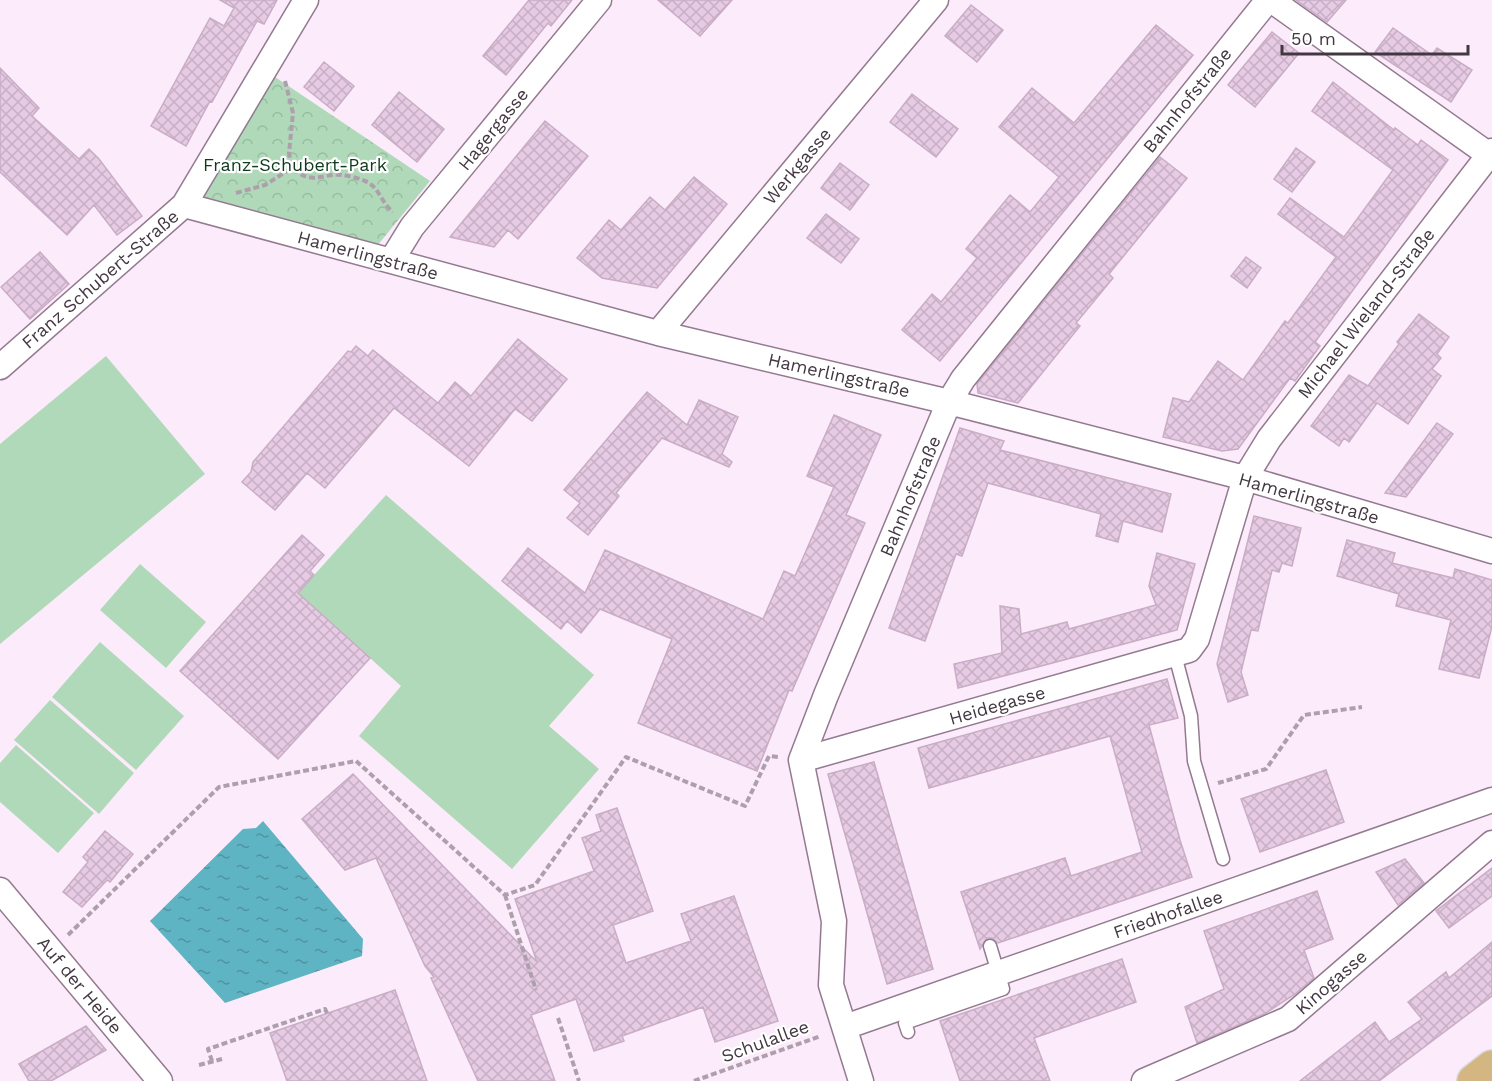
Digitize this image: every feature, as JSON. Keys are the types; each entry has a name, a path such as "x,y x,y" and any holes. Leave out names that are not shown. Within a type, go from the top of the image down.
{"main road":[{"path":"1474,1081 1492,1067"}],"street":[{"name":"Franz Schubert-Straße","path":"0,367 184,205 306,0"},
{"name":"Hagergasse","path":"391,261 412,227 599,0"},
{"name":"Werkgasse","path":"658,333 936,0"},
{"path":"1270,0 1491,154"},
{"name":"Bahnhofstraße","path":"801,760 826,695 950,402 963,379 1270,0"},
{"name":"Michael Wieland-Straße","path":"1183,651 1197,639 1245,478 1269,439 1491,154"},
{"name":"Hamerlingstraße","path":"184,205 658,333 950,402 1245,478 1492,551"},
{"name":"Heidegasse","path":"801,760 1183,651"},
{"path":"801,760 834,921 831,985 861,1081"},
{"name":"Friedhofallee","path":"844,1027 1492,800"},
{"name":"Kinogasse","path":"1149,1076 1288,1019 1492,843"},
{"name":"Auf der Heide","path":"0,890 160,1081"}],"lane":[{"path":"1183,651 1194,761 1223,859"},
{"path":"908,1032 905,1023 1003,989 990,945"}],"path":[{"path":"277,49 293,113 289,153 292,168 313,178 341,175 368,181 380,194 386,207 412,227"},
{"path":"230,195 265,185 292,168"},
{"path":"1202,788 1266,769 1304,715 1362,707"},
{"path":"506,895 535,885 626,757 745,806 769,756 801,760"},
{"path":"52,951 219,786 356,761 506,895 536,990"},
{"path":"212,1061 208,1049 326,1009 327,1013"},
{"path":"558,1018 579,1081"},
{"name":"Schulallee","path":"694,1081 844,1027"},
{"path":"199,1065 222,1059"}],"green space":[{"name":"Franz-Schubert-Park","path":"275,77 430,181 377,246 195,204"},
{"path":"106,356 205,474 0,644 0,444"},
{"path":"386,495 594,675 549,726 599,769 512,869 359,736 401,686 298,593"},
{"path":"140,564 206,622 166,668 100,610"},
{"path":"100,642 184,716 136,770 52,697"},
{"path":"50,700 134,773 99,814 14,740"},
{"path":"16,745 94,813 58,853 0,802 0,763"}],"water":[{"path":"263,821 363,939 362,956 225,1003 150,921 243,829 256,828"}],"building":[{"path":"220,0 277,0 264,24 257,21 186,146 151,126 210,18 224,26 234,8"},
{"path":"529,0 572,0 551,26 548,23 506,75 483,56"},
{"path":"658,0 732,0 700,36"},
{"path":"1296,0 1346,0 1327,22"},
{"path":"971,5 1003,30 977,62 945,36"},
{"path":"1156,25 1193,55 940,361 902,330 932,294 941,302 977,258 966,249 1010,195 1030,212 1059,177 999,127 1032,88 1074,123"},
{"path":"1393,28 1432,55 1437,48 1472,70 1451,102 1375,52"},
{"path":"1272,32 1299,53 1255,107 1228,85"},
{"path":"324,62 354,86 334,111 304,87"},
{"path":"0,68 39,108 32,116 79,159 89,149 142,216 117,235 94,205 67,235 0,172"},
{"path":"1333,82 1394,130 1395,128 1418,145 1421,140 1448,160 1315,342 1320,346 1295,381 1290,378 1238,449 1222,451 1163,437 1173,398 1189,402 1218,361 1243,380 1285,321 1288,323 1336,257 1278,214 1290,198 1344,237 1393,170 1312,111"},
{"path":"399,92 444,129 417,162 372,125"},
{"path":"912,94 958,129 936,157 890,122"},
{"path":"545,121 588,156 518,239 508,230 494,247 450,237"},
{"path":"1296,148 1315,162 1292,192 1274,179"},
{"path":"1160,157 1187,178 1109,274 1113,278 1076,323 1080,326 1018,403 978,393 977,384"},
{"path":"840,163 869,185 850,210 821,188"},
{"path":"694,177 727,204 657,288 602,278 577,258 609,220 621,230 650,197 665,210"},
{"path":"826,214 859,239 841,263 807,238"},
{"path":"40,252 69,284 30,319 1,287"},
{"path":"1246,257 1261,268 1247,288 1231,276"},
{"path":"1419,314 1449,337 1437,354 1441,358 1432,369 1441,376 1408,424 1377,403 1349,442 1344,438 1339,446 1311,426 1349,375 1368,386"},
{"path":"518,339 567,379 532,421 515,409 469,466 394,408 325,488 307,473 275,510 242,482 251,472 253,462 348,351 351,352 356,346 368,356 373,350 438,403 455,382 471,396"},
{"path":"647,392 687,425 699,400 738,417 722,454 732,462 729,467 662,438 616,493 619,496 588,535 567,518 580,503 564,490"},
{"path":"834,415 881,435 846,515 865,523 792,691 789,690 757,771 638,723 672,639 600,609 581,633 567,621 561,629 502,581 528,548 585,593 605,550 763,619 784,571 795,576 834,487 807,476"},
{"path":"1437,423 1453,434 1406,497 1385,493"},
{"path":"960,428 1004,441 1000,450 1171,494 1162,532 1123,521 1118,542 1096,536 1101,514 988,483 962,556 956,554 925,641 889,628"},
{"path":"1254,516 1301,528 1292,566 1282,563 1279,572 1272,570 1258,631 1251,630 1241,672 1248,695 1228,702 1217,664"},
{"path":"302,535 324,555 310,571 314,575 298,593 370,658 278,759 180,671"},
{"path":"1347,540 1395,553 1392,563 1453,578 1455,569 1492,580 1492,626 1479,678 1439,669 1451,620 1396,606 1399,594 1337,576"},
{"path":"1157,553 1195,564 1177,630 958,688 954,664 1002,653 1000,606 1019,609 1021,634 1067,622 1069,629 1156,605 1149,586"},
{"path":"1167,679 1178,718 1149,725 1192,877 998,943 992,938 987,938 980,949 961,892 1065,858 1071,876 1142,852 1110,736 929,788 918,748"},
{"path":"874,762 933,969 887,984 828,774"},
{"path":"1326,770 1344,822 1260,852 1241,799"},
{"path":"353,774 537,962 515,899 594,871 582,838 601,831 596,815 617,808 653,911 613,925 626,963 691,941 681,914 734,896 778,1021 715,1042 703,1007 622,1036 624,1041 594,1051 576,999 531,1015 555,1081 478,1081 431,978 434,977 425,966 376,858 345,870 302,819"},
{"path":"105,831 133,854 110,882 107,880 82,907 63,892 88,862 83,857"},
{"path":"1405,859 1424,883 1398,905 1376,872"},
{"path":"1492,868 1492,896 1449,928 1436,911"},
{"path":"1317,891 1333,939 1304,950 1314,978 1266,1013 1197,1043 1185,1007 1224,989 1204,931"},
{"path":"1492,942 1492,996 1379,1081 1300,1081 1375,1022 1389,1042 1422,1019 1408,1002 1446,972 1449,978"},
{"path":"1122,959 1136,1002 1034,1038 1050,1081 960,1081 940,1021"},
{"path":"395,990 427,1081 287,1081 270,1033"},
{"path":"86,1026 106,1050 51,1081 29,1081 19,1064"}]}
